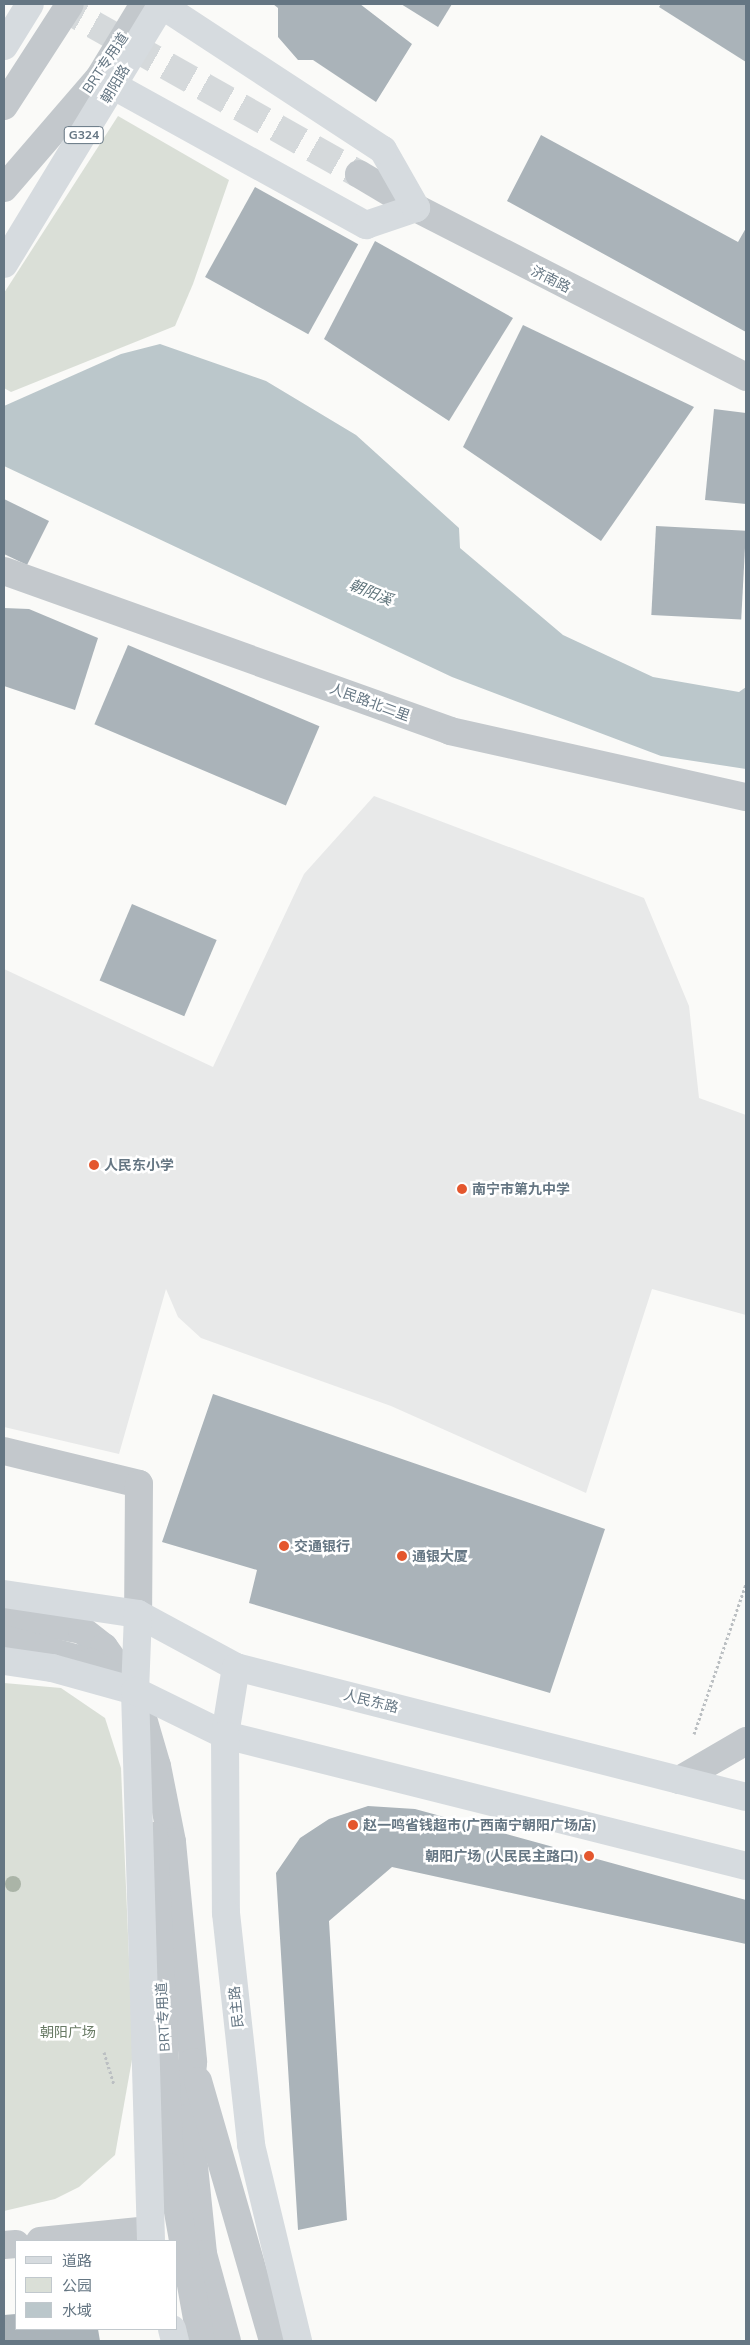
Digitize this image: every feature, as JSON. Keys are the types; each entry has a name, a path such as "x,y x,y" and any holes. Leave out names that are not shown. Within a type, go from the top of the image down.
{"main road":[{"name":"朝阳路","path":"4,264 114,86 155,4"},
{"path":"114,86 366,225 416,208 383,150 155,4"},
{"name":"人民东路","path":"4,1594 138,1614 236,1667 746,1797"},
{"path":"138,1614 136,1690 150,2236"},
{"path":"4,1661 52,1668 136,1690 225,1735 746,1866"},
{"name":"民主路","path":"236,1667 225,1735 226,1913 251,2145 298,2341"}],"street":[{"path":"4,106 70,4"},
{"name":"BRT专用道","path":"4,188 98,78 155,4"},
{"name":"济南路","path":"360,174 416,208 746,377"},
{"name":"人民路北二里","path":"4,571 450,731 746,797"},
{"path":"4,1451 139,1484 138,1614"},
{"name":"BRT专用道","path":"4,1615 82,1630 104,1647 136,1690 172,1842 194,2062 273,2341"},
{"path":"4,1639 90,1662 136,1690"},
{"name":"BRT专用道","path":"136,1690 152,1802 170,2167 201,2341"},
{"path":"679,1780 746,1741"},
{"name":"BRT专用道","path":"194,2062 189,2118 203,2254 227,2341"},
{"path":"62,2240 150,2236"}],"path":[{"path":"679,1780 746,1584"}],"shaded area":[{"name":"南宁市第九中学","path":"374,796 644,898 689,1006 699,1098 746,1115 746,1315 652,1289 586,1493 391,1406 201,1338 178,1317 166,1289 119,1454 4,1427 4,969 213,1067 304,874"}],"green space":[{"path":"118,116 229,180 193,284 175,326 11,392 4,388 4,293"},
{"name":"朝阳广场","path":"4,1683 61,1688 105,1718 121,1768 133,2054 115,2155 79,2187 55,2199 4,2211"}],"water":[{"name":"朝阳溪","path":"160,344 266,381 356,435 459,528 460,548 563,635 653,677 739,692 746,687 746,769 661,756 452,677 4,466 4,406 121,354"}],"building":[{"path":"273,4 360,4 412,44 376,102 313,60 298,60 278,37 278,8"},
{"path":"401,4 452,4 438,27"},
{"path":"661,4 746,4 746,62 659,7"},
{"path":"541,135 738,242 746,228 746,332 507,201"},
{"path":"255,187 358,244 308,334 205,277"},
{"path":"375,241 513,318 449,421 324,339"},
{"path":"523,325 694,407 601,541 463,447"},
{"path":"714,409 746,413 746,504 705,500"},
{"path":"4,499 49,521 27,565 4,554"},
{"path":"656,526 746,531 741,620 651,615"},
{"path":"4,608 29,609 98,638 75,710 4,686"},
{"path":"128,645 319,726 286,805 94,724"},
{"path":"132,904 217,940 184,1016 100,980"},
{"name":"通银大厦","path":"213,1394 605,1529 550,1693 249,1603 257,1570 162,1542"},
{"path":"368,1806 415,1809 746,1900 746,1944 392,1867 329,1921 347,2220 298,2230 276,1873 300,1838 329,1819"},
{"path":"15,2314 15,2330 98,2330 100,2341 4,2341 4,2315"}],"tunnel":[{"path":"57,4 359,174"}],"place":[{"name":"人民东小学","path":"94,1165"},
{"name":"南宁市第九中学","path":"462,1189"},
{"name":"交通银行","path":"284,1546"},
{"name":"通银大厦","path":"402,1556"},
{"name":"赵一鸣省钱超市(广西南宁朝阳广场店)","path":"353,1825"},
{"name":"朝阳广场 (人民民主路口)","path":"589,1856"}]}
